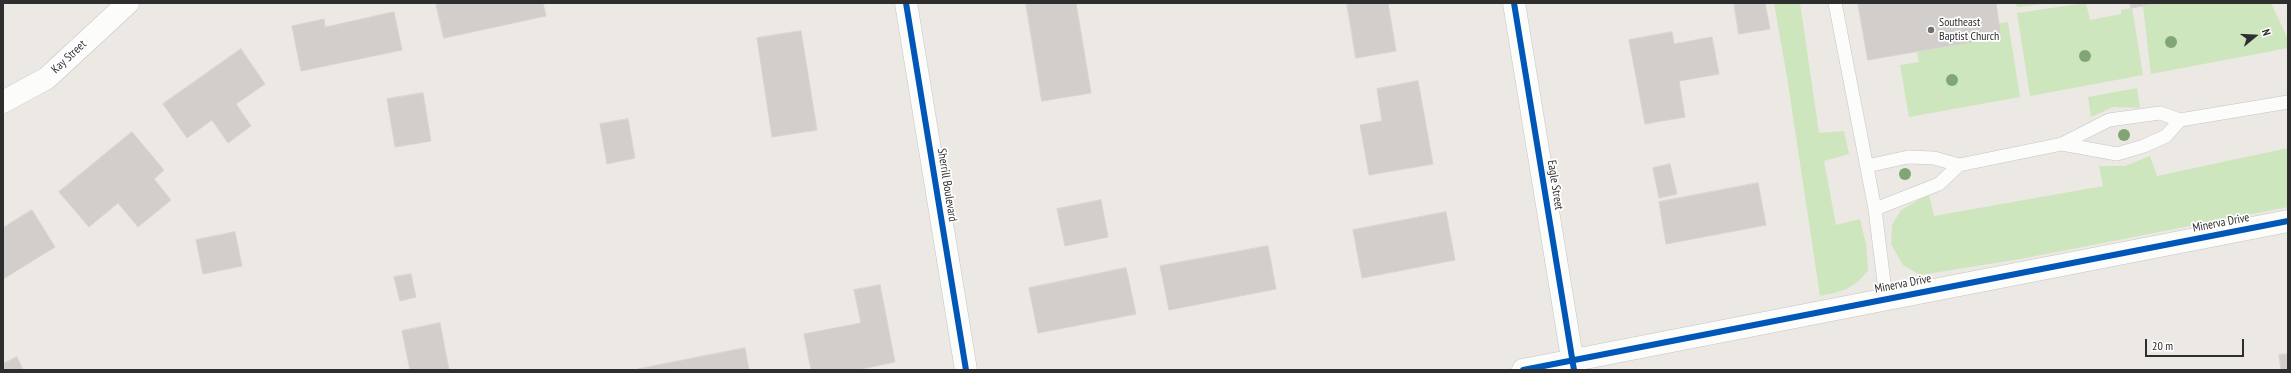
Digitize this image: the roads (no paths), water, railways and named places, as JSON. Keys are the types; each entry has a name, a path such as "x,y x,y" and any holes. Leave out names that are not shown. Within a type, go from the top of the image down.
{"street":[{"name":"Kay Street","path":"3,102 47,78 128,3"},
{"name":"Sherrill Boulevard","path":"906,3 966,370"},
{"name":"Eagle Street","path":"1514,3 1573,365"},
{"name":"Minerva Drive","path":"1523,370 1573,365 1886,299 2288,221"}],"lane":[{"path":"1835,3 1875,209 1886,299"},
{"path":"1867,166 1908,157 1934,158 1959,165 2062,144 2109,120 2160,113 2180,120 2288,102"},
{"path":"2062,144 2117,154 2144,146 2166,136 2180,120"},
{"path":"1875,209 1939,184 1959,165"}],"place":[{"name":"Southeast Baptist Church","path":"1931,30"}]}
